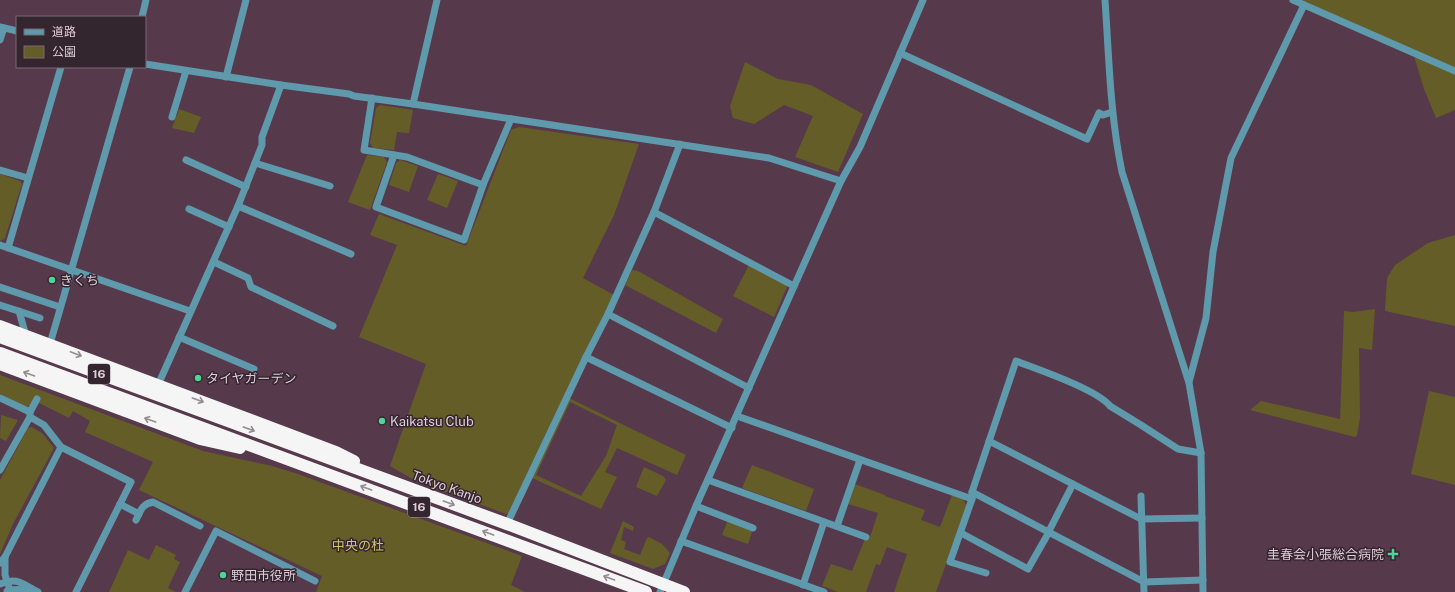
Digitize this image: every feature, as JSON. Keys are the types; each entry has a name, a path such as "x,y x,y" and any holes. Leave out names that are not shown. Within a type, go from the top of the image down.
{"highway":[{"name":"16","path":"0,326 336,452 409,489"},
{"name":"Tokyo Kanjo","path":"0,337 507,524 662,588 684,592"},
{"name":"16","path":"0,353 646,592"},
{"name":"16","path":"0,364 200,438 295,462"}],"street":[{"path":"142,16 146,0"},
{"path":"226,77 246,0"},
{"path":"412,104 436,0"},
{"path":"662,588 696,506 841,180 860,147 923,0"},
{"path":"1105,0 1112,112 1122,172 1189,383 1201,453 1204,592"},
{"path":"1293,0 1455,71"},
{"path":"1189,383 1206,318 1213,252 1231,158 1304,5"},
{"path":"0,40 2,27 16,31"},
{"path":"900,53 1087,139 1099,113 1103,115 1112,112"},
{"path":"146,64 769,158 841,180"},
{"path":"8,248 61,68"},
{"path":"50,344 70,270 130,68"},
{"path":"172,117 186,71"},
{"path":"158,385 190,311 214,262 246,187 262,145 262,137 281,85"},
{"path":"372,98 364,150 406,157 483,185"},
{"path":"394,155 376,207 464,240 483,185 511,119"},
{"path":"507,524 608,314 654,212 680,144"},
{"path":"186,160 246,187"},
{"path":"255,163 330,186"},
{"path":"0,170 28,178"},
{"path":"238,206 351,254"},
{"path":"189,210 228,227"},
{"path":"654,212 794,286"},
{"path":"0,245 190,311"},
{"path":"214,262 248,278 251,287 333,326"},
{"path":"0,287 60,307"},
{"path":"0,305 40,318"},
{"path":"19,311 26,336"},
{"path":"608,314 749,388"},
{"path":"179,337 254,369"},
{"path":"586,357 732,428"},
{"path":"986,573 950,562 961,533 989,440 1016,361 1078,386 1107,402 1110,406 1141,424 1178,449 1201,453"},
{"path":"0,398 30,415 44,425 61,447 131,482 76,592"},
{"path":"0,470 37,399"},
{"path":"737,416 860,460 972,496 1049,531 1144,582 1203,580"},
{"path":"989,440 1141,520 1202,518"},
{"path":"0,563 5,557 61,447"},
{"path":"837,526 860,460"},
{"path":"708,480 866,537"},
{"path":"961,533 1028,569 1073,484"},
{"path":"1141,496 1144,592"},
{"path":"120,504 138,517 143,507 147,503 154,502 200,526"},
{"path":"696,506 753,528"},
{"path":"803,585 824,522"},
{"path":"185,592 216,531 315,581"},
{"path":"681,541 824,592"},
{"path":"5,557 3,583 7,591 15,589 22,591 35,591"},
{"path":"3,583 18,581 35,591"}],"green space":[{"path":"1301,0 1455,0 1455,110 1436,118 1424,89 1412,49"},
{"path":"745,62 778,79 811,85 863,114 838,172 795,157 813,116 784,105 754,124 733,118 730,106"},
{"path":"380,105 413,110 409,133 397,132 394,150 373,148 370,143 376,108"},
{"path":"179,109 201,117 194,133 172,128"},
{"path":"519,127 639,144 614,215 583,278 614,295 509,515 416,481 390,466 426,364 359,337 397,245 370,235 379,214 466,246 511,130"},
{"path":"367,155 384,157 387,162 370,210 348,202"},
{"path":"400,160 418,166 409,192 389,185 396,163"},
{"path":"0,174 20,181 22,184 5,238 1,241 0,240"},
{"path":"438,174 458,181 447,208 427,200"},
{"path":"1455,235 1455,326 1385,311 1387,278 1395,265 1428,243"},
{"path":"749,265 786,284 787,287 774,317 733,296"},
{"path":"632,270 638,271 723,319 716,333 625,285"},
{"path":"1375,309 1372,350 1359,348 1360,418 1357,435 1355,437 1250,410 1261,401 1340,419 1344,311 1353,312"},
{"name":"中央の杜","path":"0,375 203,451 272,466 298,474 522,556 511,585 525,592 316,592 322,576 139,490 153,462 85,432 90,421 73,411 69,418 33,400 27,407 0,394"},
{"path":"1429,391 1455,397 1455,485 1411,474"},
{"path":"569,398 686,455 677,475 617,448 605,472 617,477 601,509 532,478","holes":["570,402 617,425 606,456 581,496 536,475"]},
{"path":"1,415 18,420 6,441 0,438"},
{"path":"32,427 43,434 54,448 13,524 0,554 0,480 28,428"},
{"path":"752,465 814,489 806,511 742,488"},
{"path":"644,467 663,476 666,480 657,496 636,487"},
{"path":"855,484 925,510 921,520 940,527 952,495 963,499 967,506 936,592 894,592 907,554 887,547 880,565 876,564 866,592 838,592 822,586 831,564 852,571 865,539 869,540 878,513 848,504"},
{"path":"728,520 753,529 748,544 722,535"},
{"path":"623,521 634,527 633,531 624,527 621,540 626,542 624,549 640,555 647,538 649,537 662,544 670,553 665,564 653,569 610,553"},
{"path":"156,545 176,555 174,559 180,562 168,588 176,592 109,592 128,550 149,560"}],"place":[{"name":"きくち","path":"52,280"},
{"name":"タイヤガーデン","path":"198,378"},
{"name":"Kaikatsu Club","path":"382,421"},
{"name":"圭春会小張総合病院","path":"1393,554"},
{"name":"野田市役所","path":"223,575"}]}
